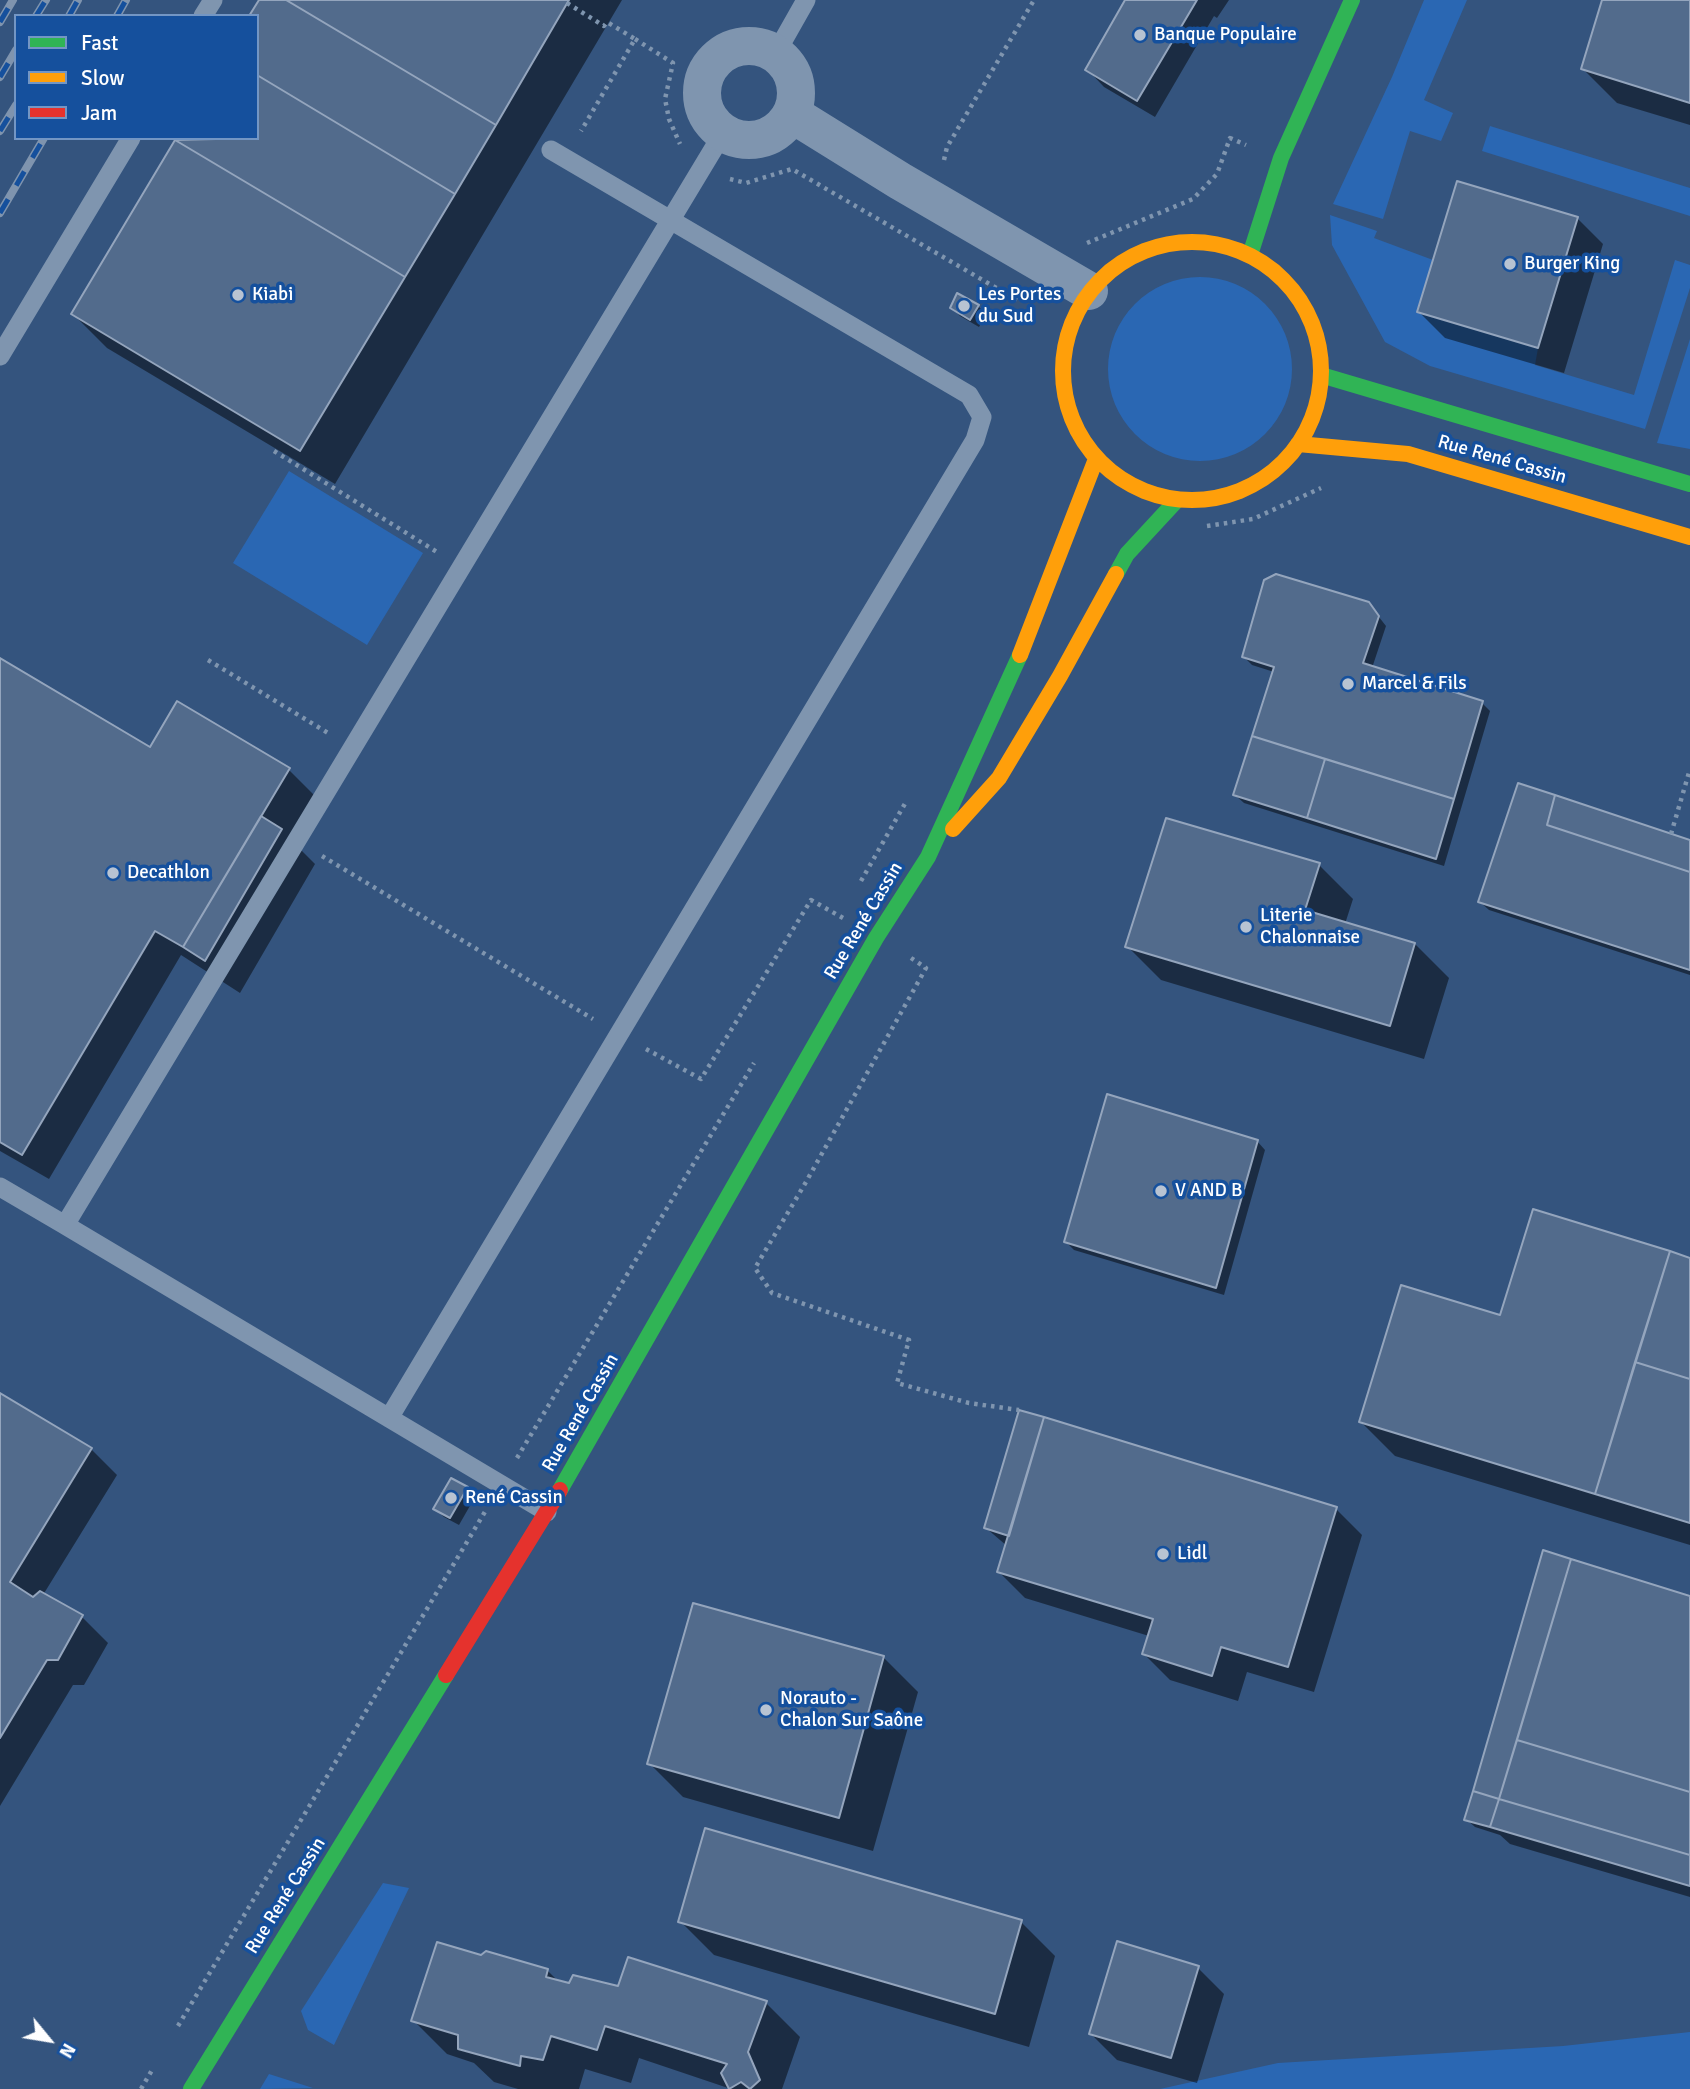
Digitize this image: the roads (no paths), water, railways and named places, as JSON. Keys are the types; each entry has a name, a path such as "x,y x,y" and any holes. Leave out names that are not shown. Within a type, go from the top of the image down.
{"main road":[{"path":"1250,255 1281,158 1352,0"},
{"path":"1172,242 1212,242 1250,255 1280,275 1303,304 1317,338 1321,375 1314,411 1298,444 1275,470 1245,488 1212,499 1177,500 1133,487 1096,459 1074,425 1063,386 1065,345 1088,291 1103,276 1135,254 1172,242"},
{"name":"Rue René Cassin","path":"1321,375 1690,484"},
{"name":"Rue René Cassin","path":"1298,444 1408,454 1690,537"},
{"name":"Rue René Cassin","path":"191,2089 547,1512 876,938 928,857 1031,631 1096,459"},
{"name":"Rue René Cassin","path":"928,857 999,778 1128,554 1177,500"}],"street":[{"path":"755,46 776,53 793,74 796,101 792,114 779,130 762,139 741,140 713,148 702,97 704,76 716,58 735,48 755,46"},
{"path":"792,114 1088,291"}],"lane":[{"path":"776,53 806,0"},
{"path":"0,356 130,140"},
{"path":"65,1225 713,148"},
{"path":"389,1418 975,440 982,417 969,395 551,150"},
{"path":"0,1186 547,1512"}],"railway":[{"path":"0,22 13,0"},
{"path":"37,14 46,0"},
{"path":"70,14 78,0"},
{"path":"118,14 126,0"},
{"path":"0,77 14,53"},
{"path":"0,131 14,108"},
{"path":"0,213 43,140"}],"place":[{"name":"Banque Populaire","path":"1140,35"},
{"name":"Burger King","path":"1510,264"},
{"name":"Kiabi","path":"238,295"},
{"name":"Les Portes du Sud","path":"964,306"},
{"name":"Marcel & Fils","path":"1348,684"},
{"name":"Decathlon","path":"113,873"},
{"name":"Literie Chalonnaise","path":"1246,927"},
{"name":"V AND B","path":"1161,1191"},
{"name":"René Cassin","path":"451,1498"},
{"name":"Lidl","path":"1163,1554"},
{"name":"Norauto - Chalon Sur Saône","path":"766,1710"}]}
